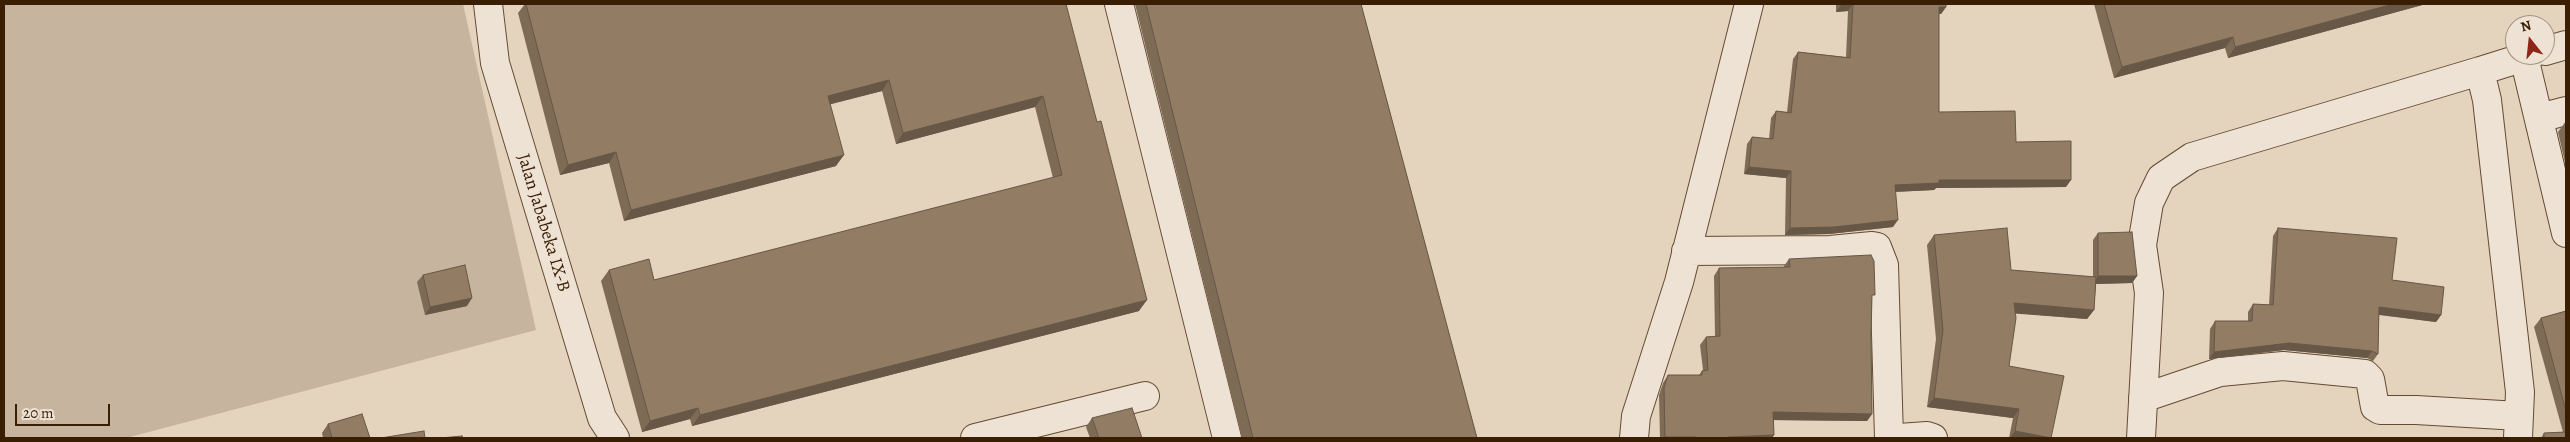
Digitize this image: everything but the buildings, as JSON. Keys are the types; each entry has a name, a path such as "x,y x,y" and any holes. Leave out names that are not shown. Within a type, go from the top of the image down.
{"street":[{"name":"Jalan Jababeka IX-B","path":"488,4 495,63 602,418 615,438"},
{"path":"1119,4 1227,438"},
{"path":"1634,438 1636,416 1667,322 1748,4"},
{"path":"2141,438 2148,292 2142,245 2149,203 2161,178 2192,157 2505,63"},
{"path":"2534,65 2539,118 2566,233"},
{"path":"2143,398 2220,372 2283,366 2365,374 2370,379 2375,407 2380,410 2416,410 2519,427 2520,392 2488,110 2480,71"},
{"path":"2539,118 2566,111"},
{"path":"1686,251 1830,250 1872,246 1877,248 1884,265 1889,438"},
{"path":"980,438 1145,396"},
{"path":"1898,438 1927,436 1933,438"}],"shaded area":[{"path":"4,4 463,4 536,330 126,438 4,438"}]}
